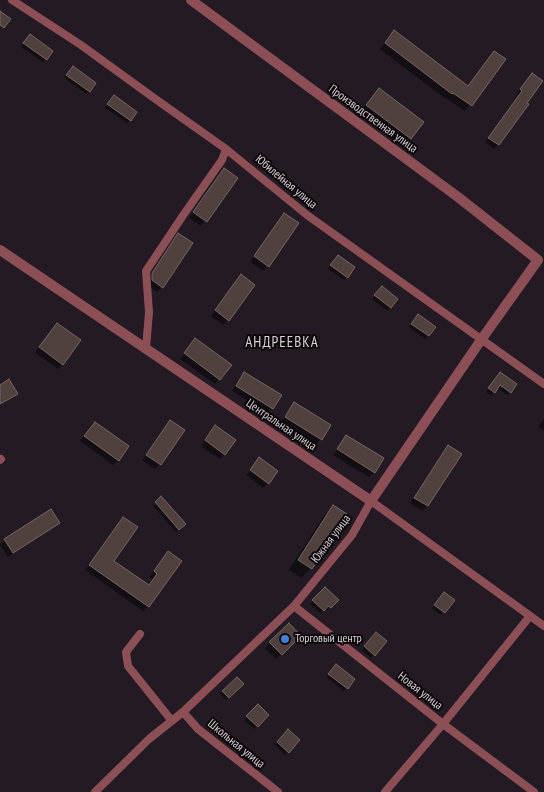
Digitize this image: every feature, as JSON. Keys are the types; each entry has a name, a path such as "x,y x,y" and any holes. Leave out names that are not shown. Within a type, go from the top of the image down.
{"street":[{"name":"Юбилейная улица","path":"12,0 81,44 226,149 307,215 544,384"},
{"name":"Производственная улица","path":"191,0 458,197 541,262"},
{"path":"146,349 149,312 146,271 222,160 226,149"},
{"name":"Центральная улица","path":"0,250 372,501 544,626"},
{"name":"Южная улица","path":"95,792 149,739 183,712 294,606 352,535 372,501 481,340 541,262"},
{"name":"Новая улица","path":"294,606 443,724 534,792"},
{"path":"385,792 443,724 530,616"},
{"path":"140,634 126,652 128,666 172,721"},
{"name":"Школьная улица","path":"183,712 198,729 278,792"}],"building":[{"path":"0,11 11,19 4,28 0,25"},
{"path":"394,30 468,86 494,51 506,59 472,106 452,94 385,43"},
{"path":"30,34 53,51 47,60 23,43"},
{"path":"73,66 96,83 90,92 66,75"},
{"path":"532,73 543,81 499,145 488,138 522,91 520,89"},
{"path":"379,88 424,122 411,139 366,105"},
{"path":"114,95 137,112 131,121 107,104"},
{"path":"224,168 238,178 207,222 193,212"},
{"path":"284,213 299,223 269,267 254,256"},
{"path":"178,233 193,243 163,288 152,280 152,273"},
{"path":"338,255 355,267 348,278 330,265"},
{"path":"241,274 255,285 229,321 215,310"},
{"path":"382,286 398,299 391,308 374,295"},
{"path":"418,314 436,327 429,336 411,324"},
{"path":"57,323 81,340 63,365 39,347"},
{"path":"195,338 232,365 220,380 184,353"},
{"path":"244,372 282,395 273,409 236,386"},
{"path":"500,372 517,384 511,393 500,385 495,393 488,388"},
{"path":"9,379 18,394 0,404 0,385"},
{"path":"294,402 331,425 322,440 285,417"},
{"path":"170,420 185,430 161,465 146,455"},
{"path":"95,422 129,446 119,461 84,436"},
{"path":"215,425 236,440 225,455 205,440"},
{"path":"346,435 384,458 375,473 337,449"},
{"path":"448,445 462,454 428,506 414,498"},
{"path":"259,457 278,471 269,484 250,470"},
{"path":"161,496 186,524 179,530 155,502"},
{"path":"333,505 347,514 312,569 298,560"},
{"path":"51,509 60,523 13,553 4,539"},
{"path":"123,517 138,527 114,561 149,585 157,574 154,571 168,551 182,561 149,607 89,565"},
{"path":"325,587 339,600 331,608 328,606 324,611 312,600"},
{"path":"444,592 455,600 445,613 434,605"},
{"name":"Торговый центр","path":"289,623 301,636 282,655 269,642"},
{"path":"376,632 387,641 375,656 364,646"},
{"path":"336,664 355,679 348,689 328,674"},
{"path":"237,677 244,684 229,698 222,691"},
{"path":"258,704 269,715 258,727 246,716"},
{"path":"288,729 300,740 289,753 277,742"}],"place":[{"name":"Торговый центр","path":"285,639"}],"district":[{"name":"АНДРЕЕВКА","path":"282,343"}]}
